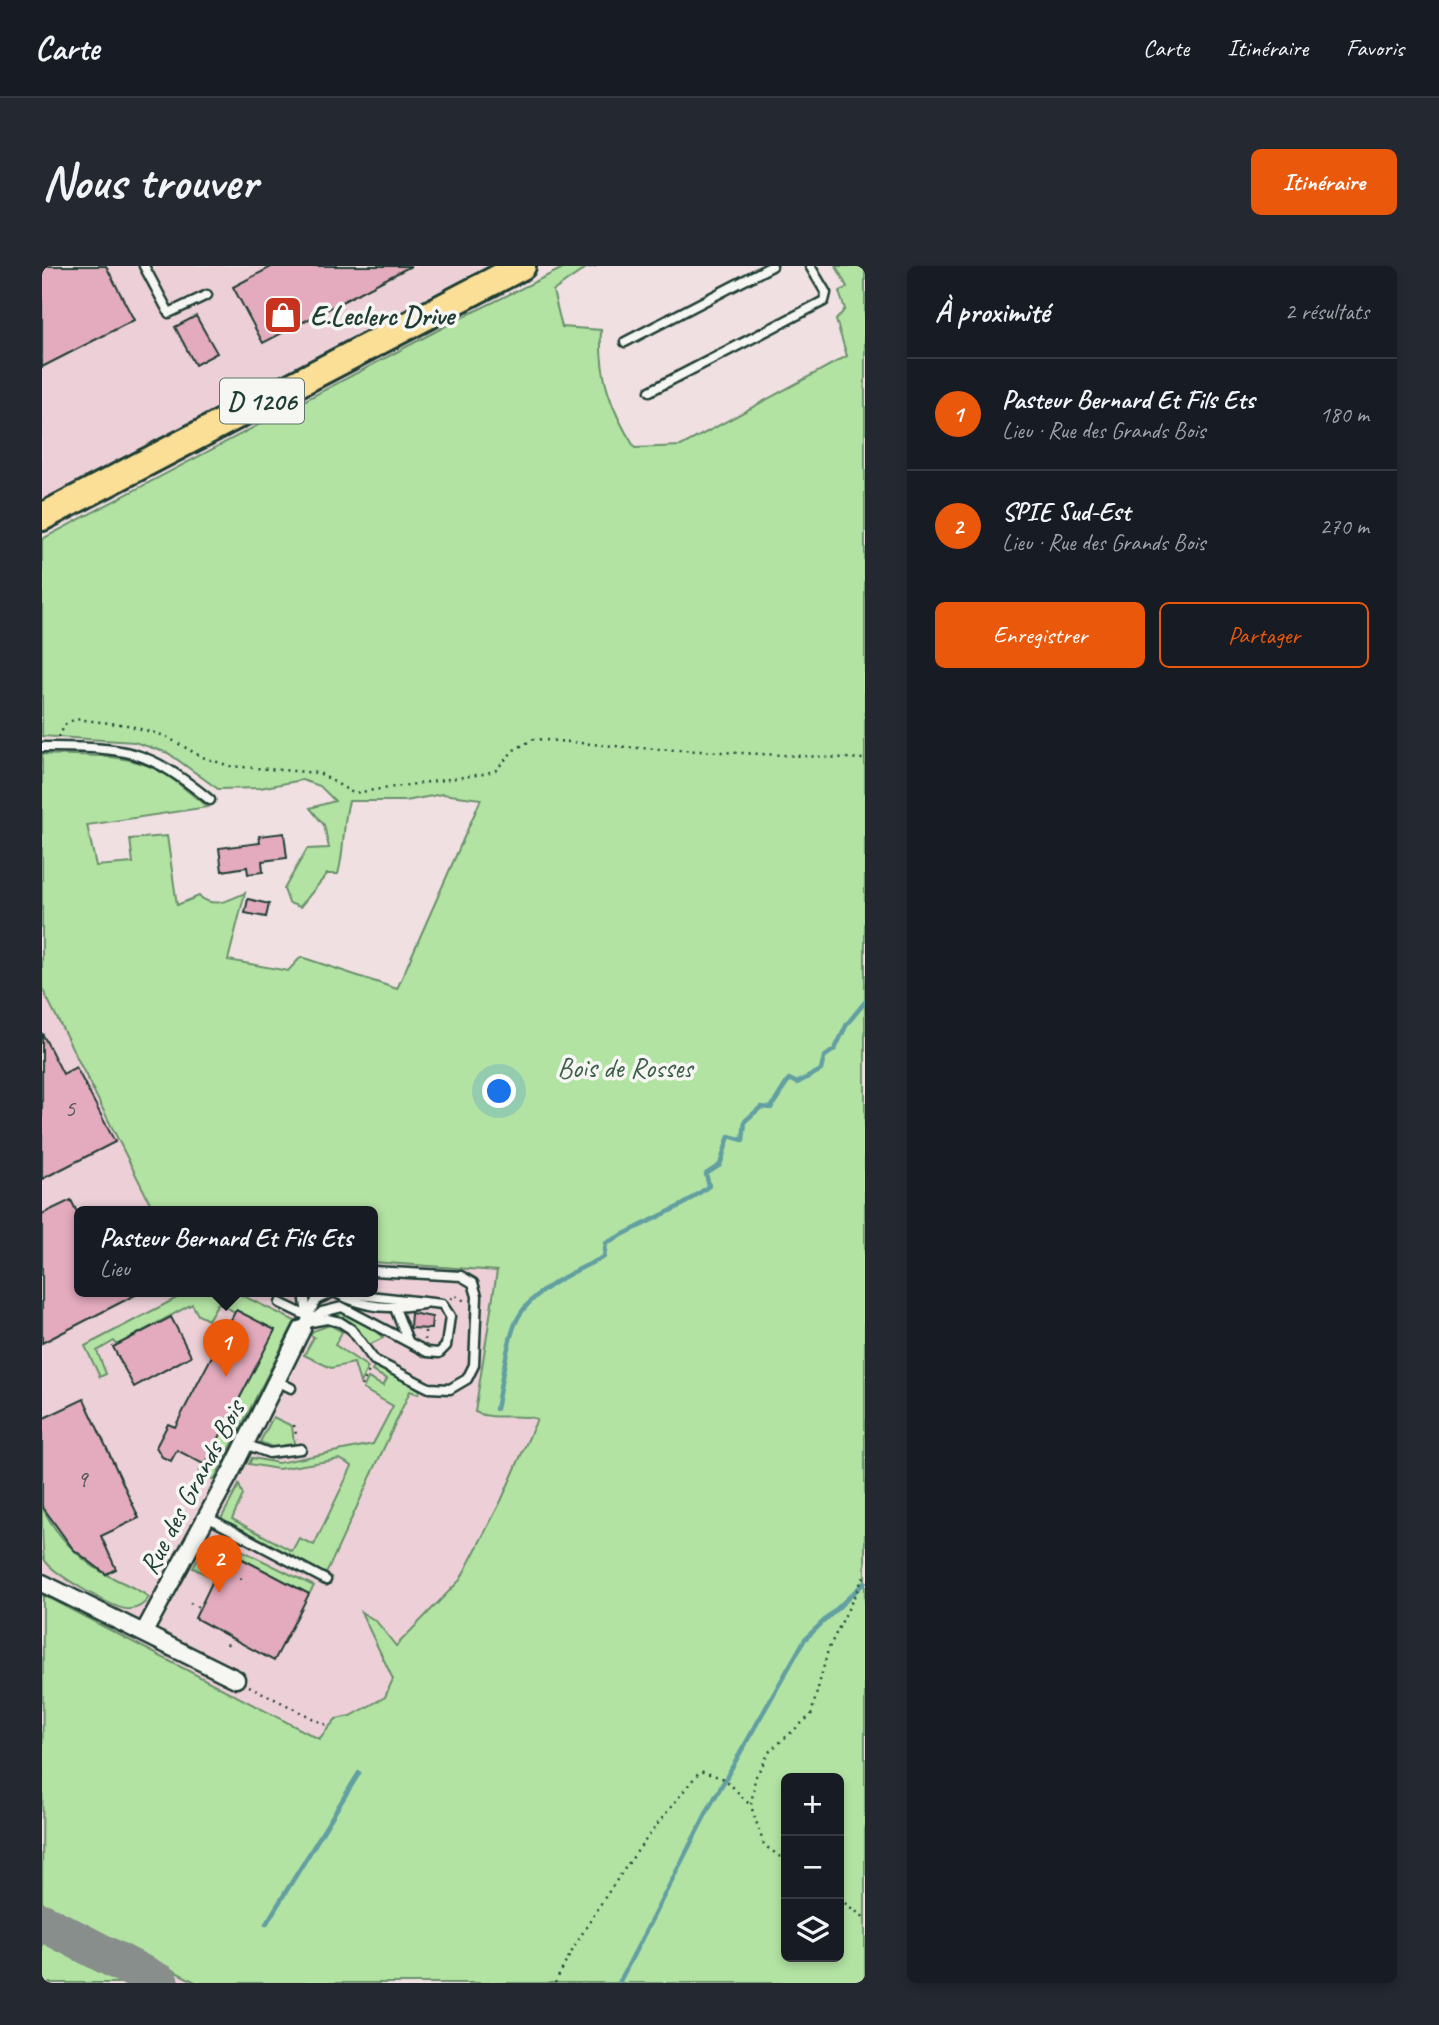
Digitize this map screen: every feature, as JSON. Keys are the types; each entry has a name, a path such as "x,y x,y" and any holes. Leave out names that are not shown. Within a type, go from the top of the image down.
{"main road":[{"name":"D 1206","path":"42,517 522,266"}],"street":[{"name":"Rue des Grands Bois","path":"144,1632 245,1444 284,1384 307,1322"},
{"path":"42,1574 60,1590"},
{"path":"42,1583 236,1679"}],"lane":[{"path":"144,266 169,313 207,295"},
{"path":"625,342 772,266"},
{"path":"650,391 824,301 826,293 810,266"},
{"path":"42,747 122,750 144,755 174,771 210,800"},
{"path":"280,1303 307,1322 331,1319 348,1326 374,1360 432,1389 450,1390 460,1385 474,1365 477,1296 473,1283 461,1276 378,1271"},
{"path":"307,1322 325,1310 345,1308 431,1354 445,1349 449,1313 444,1306 433,1302 378,1296"},
{"path":"305,1297 307,1322"},
{"path":"307,1322 316,1300 322,1297"},
{"path":"344,1297 362,1305 395,1308 433,1302"},
{"path":"395,1308 410,1343"},
{"path":"245,1444 269,1453 301,1449"},
{"path":"205,1516 326,1580"}],"path":[{"path":"57,747 62,729 75,719 127,725 166,736 202,757 230,766 319,773 353,793 484,774 496,770 514,750 534,739 638,748 865,759"},
{"path":"456,1296 460,1299"},
{"path":"361,1386 374,1360"},
{"path":"293,1425 297,1438"},
{"path":"751,1806 755,1778 770,1751 811,1715 828,1650 865,1574"},
{"path":"240,1578 246,1582"},
{"path":"190,1603 198,1607"},
{"path":"227,1645 231,1638"},
{"path":"236,1679 326,1725"},
{"path":"555,1983 609,1890 645,1838 700,1771 725,1779 751,1806 764,1845 781,1857"},
{"path":"844,1903 865,1918"}],"shaded area":[{"path":"42,266 486,266 42,499"},
{"path":"42,988 151,1206 74,1206 74,1297 378,1297 378,1262 497,1271 475,1412 488,1418 516,1414 537,1419 501,1501 460,1580 396,1646 376,1621 362,1614 393,1679 385,1697 343,1719 319,1983 42,1983"}],"green space":[{"name":"Bois de Rosses","path":"567,266 597,266 586,268 553,291 562,327 601,330 602,363 608,392 635,448 681,446 847,356 836,320 845,309 839,292 847,287 836,266 865,266 865,1983 197,1983 42,1903 43,1595 319,1739 336,1719 351,1716 385,1697 393,1679 361,1612 376,1621 396,1646 460,1580 501,1501 537,1419 490,1416 475,1412 497,1271 378,1262 378,1206 151,1206 42,988 42,754 102,756 146,765 166,775 208,807 87,825 96,866 133,863 130,839 167,836 177,905 199,896 216,903 245,893 228,960 288,971 301,957 397,989 481,799 442,794 406,801 349,801 338,874 327,874 300,907 289,903 284,889 307,849 329,848 324,825 310,808 335,801 320,786 302,780 260,788 218,789 168,753 134,742 42,736 42,539 461,318"},
{"path":"179,1297 245,1297 295,1321 214,1480 199,1472 203,1464 235,1312 218,1303 208,1320 198,1315 192,1304 117,1345 114,1341 97,1351 106,1374 100,1377 85,1346"},
{"path":"341,1312 374,1327 383,1338 369,1345 349,1323 333,1315"},
{"path":"330,1325 342,1332 335,1345 368,1367 360,1383 354,1363 331,1368 304,1355 314,1337 310,1335 313,1331"},
{"path":"376,1364 420,1390 418,1394 410,1391 326,1574 221,1519 239,1485 243,1495 232,1519 292,1551 299,1538 314,1545 352,1466 340,1459 278,1469 249,1464 252,1458 278,1463 373,1444 393,1406 363,1389 368,1378 383,1386 387,1379 372,1371"},
{"path":"273,1417 292,1426 294,1444 272,1447 260,1442"},
{"path":"42,1506 53,1526 77,1553 95,1568 149,1597 145,1602 133,1609 118,1607 82,1588 49,1565 43,1554"},
{"path":"211,1535 314,1586 309,1594 228,1551 213,1578 193,1568"},
{"path":"42,1942 121,1983 42,1983"}],"building":[{"path":"42,266 106,266 134,320 42,367"},
{"name":"E.Leclerc Drive","path":"273,266 411,266 263,343 233,287"},
{"path":"196,316 217,353 195,365 175,327"},
{"path":"284,833 287,858 262,861 263,872 248,874 247,867 222,871 219,848 260,843 259,836"},
{"path":"248,899 269,904 266,917 245,913"},
{"path":"42,1033 63,1074 76,1067 115,1142 42,1179"},
{"path":"71,1200 74,1206 74,1297 131,1297 42,1343 42,1214"},
{"path":"236,1310 275,1330 205,1465 177,1450 171,1461 162,1457 156,1447 168,1424 175,1427"},
{"path":"411,1313 432,1317 431,1329 410,1328"},
{"path":"171,1317 191,1356 134,1387 113,1347"},
{"path":"84,1399 139,1518 101,1536 116,1569 106,1574 73,1549 42,1506 42,1419"},
{"path":"227,1551 309,1594 274,1661 195,1618"}],"waterway":[{"path":"496,1409 515,1324 531,1301 554,1283 604,1257 606,1243 684,1204 709,1186 706,1174 720,1165 729,1136 743,1140 745,1121 761,1107 771,1108 789,1079 797,1083 821,1070 824,1057 835,1049 847,1024 865,1002"},
{"path":"619,1983 710,1806 805,1639 865,1582"},
{"path":"266,1924 359,1773"}],"taxiway":[{"path":"42,1922 160,1983"}],"place":[{"name":"E.Leclerc Drive","path":"283,315"},
{"name":"Pasteur Bernard Et Fils Ets","path":"226,1377"},
{"name":"SPIE Sud-Est","path":"219,1593"}]}
